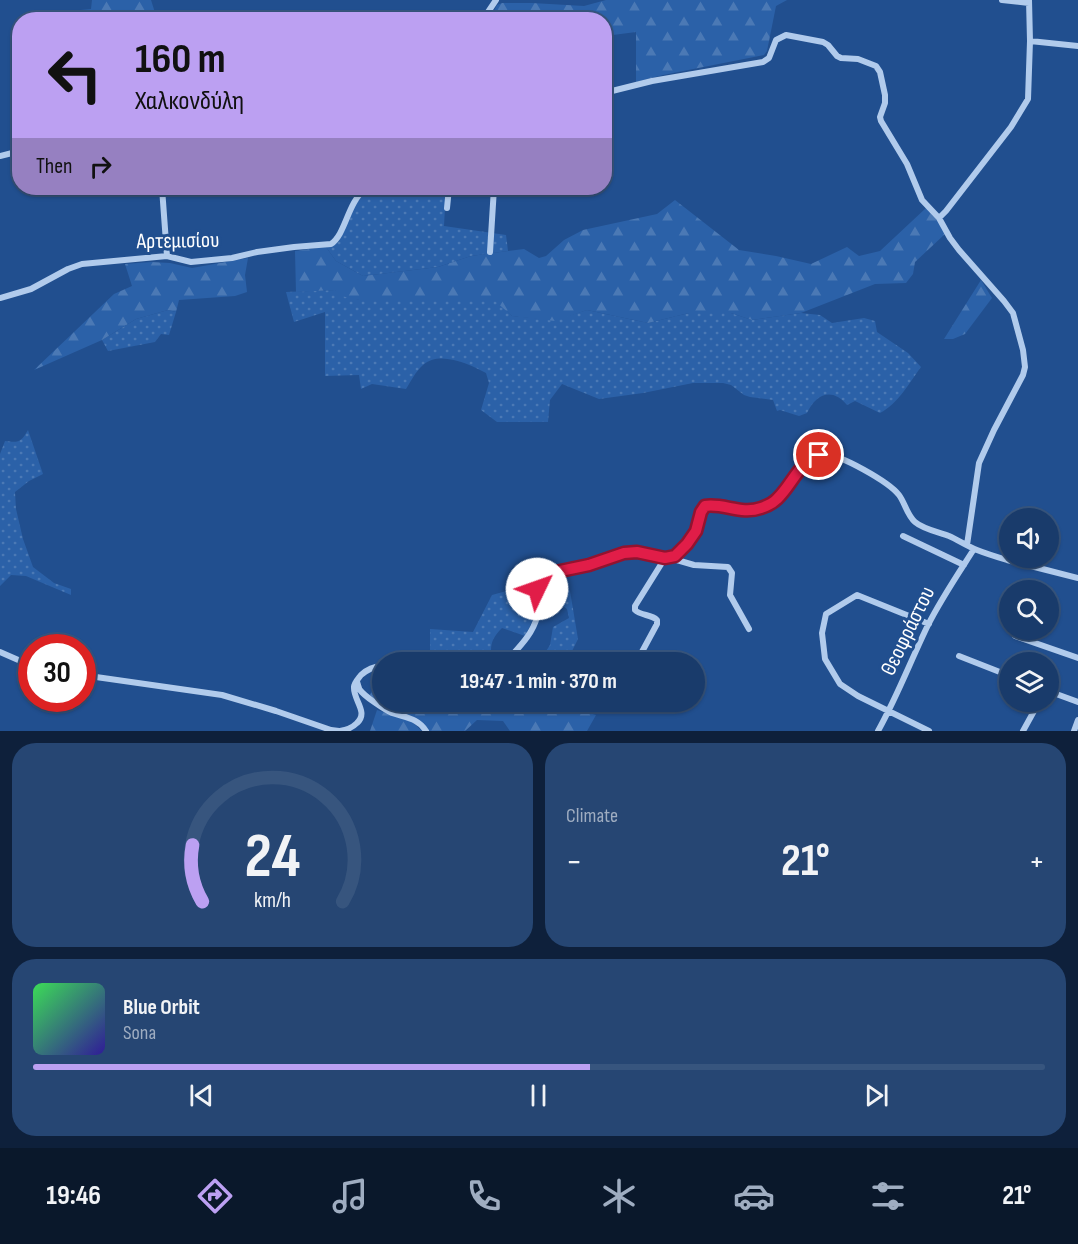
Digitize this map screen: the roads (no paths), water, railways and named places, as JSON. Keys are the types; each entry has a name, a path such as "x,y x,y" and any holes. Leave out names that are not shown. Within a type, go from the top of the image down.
{"street":[{"path":"939,218 1011,127 1028,99 1029,2 1002,0"},
{"path":"612,91 661,79 763,62 768,60 776,40 786,35 822,42 841,58 858,59 879,69 885,94 881,121 907,164 920,197 939,218 959,250 1013,313 1025,359 1023,375 979,463 967,545"},
{"path":"1030,41 1078,46"},
{"path":"163,195 167,256"},
{"name":"Αρτεμισίου","path":"0,298 31,289 82,264 167,256 191,262 331,244 337,239 359,195"},
{"path":"447,208 448,195"},
{"path":"490,252 494,195"},
{"path":"642,652 657,620 638,613 635,606 667,558 680,551 691,539 705,506 755,510 768,505 778,498 809,461 821,454 838,457 862,469 896,492 915,522 974,549 1078,578"},
{"path":"903,536 964,565"},
{"name":"Θεοφράστου","path":"878,731 929,624 974,549"},
{"path":"515,652 527,638 534,625 538,609 538,580 546,574 589,565 631,552 648,553 694,565 728,567 732,573 730,595 749,629"},
{"path":"929,624 858,595 826,614 822,633 825,659 840,684 858,696 929,731"},
{"path":"1026,640 1078,658"},
{"path":"0,652 18,660"},
{"path":"959,656 999,672"},
{"path":"96,677 222,695 337,731 351,727 360,719 361,707 353,685 372,668"},
{"path":"357,681 364,694 392,713 416,720 426,731"},
{"path":"1059,695 1078,702"},
{"path":"1023,731 1034,712"},
{"path":"1074,731 1078,720"}]}
